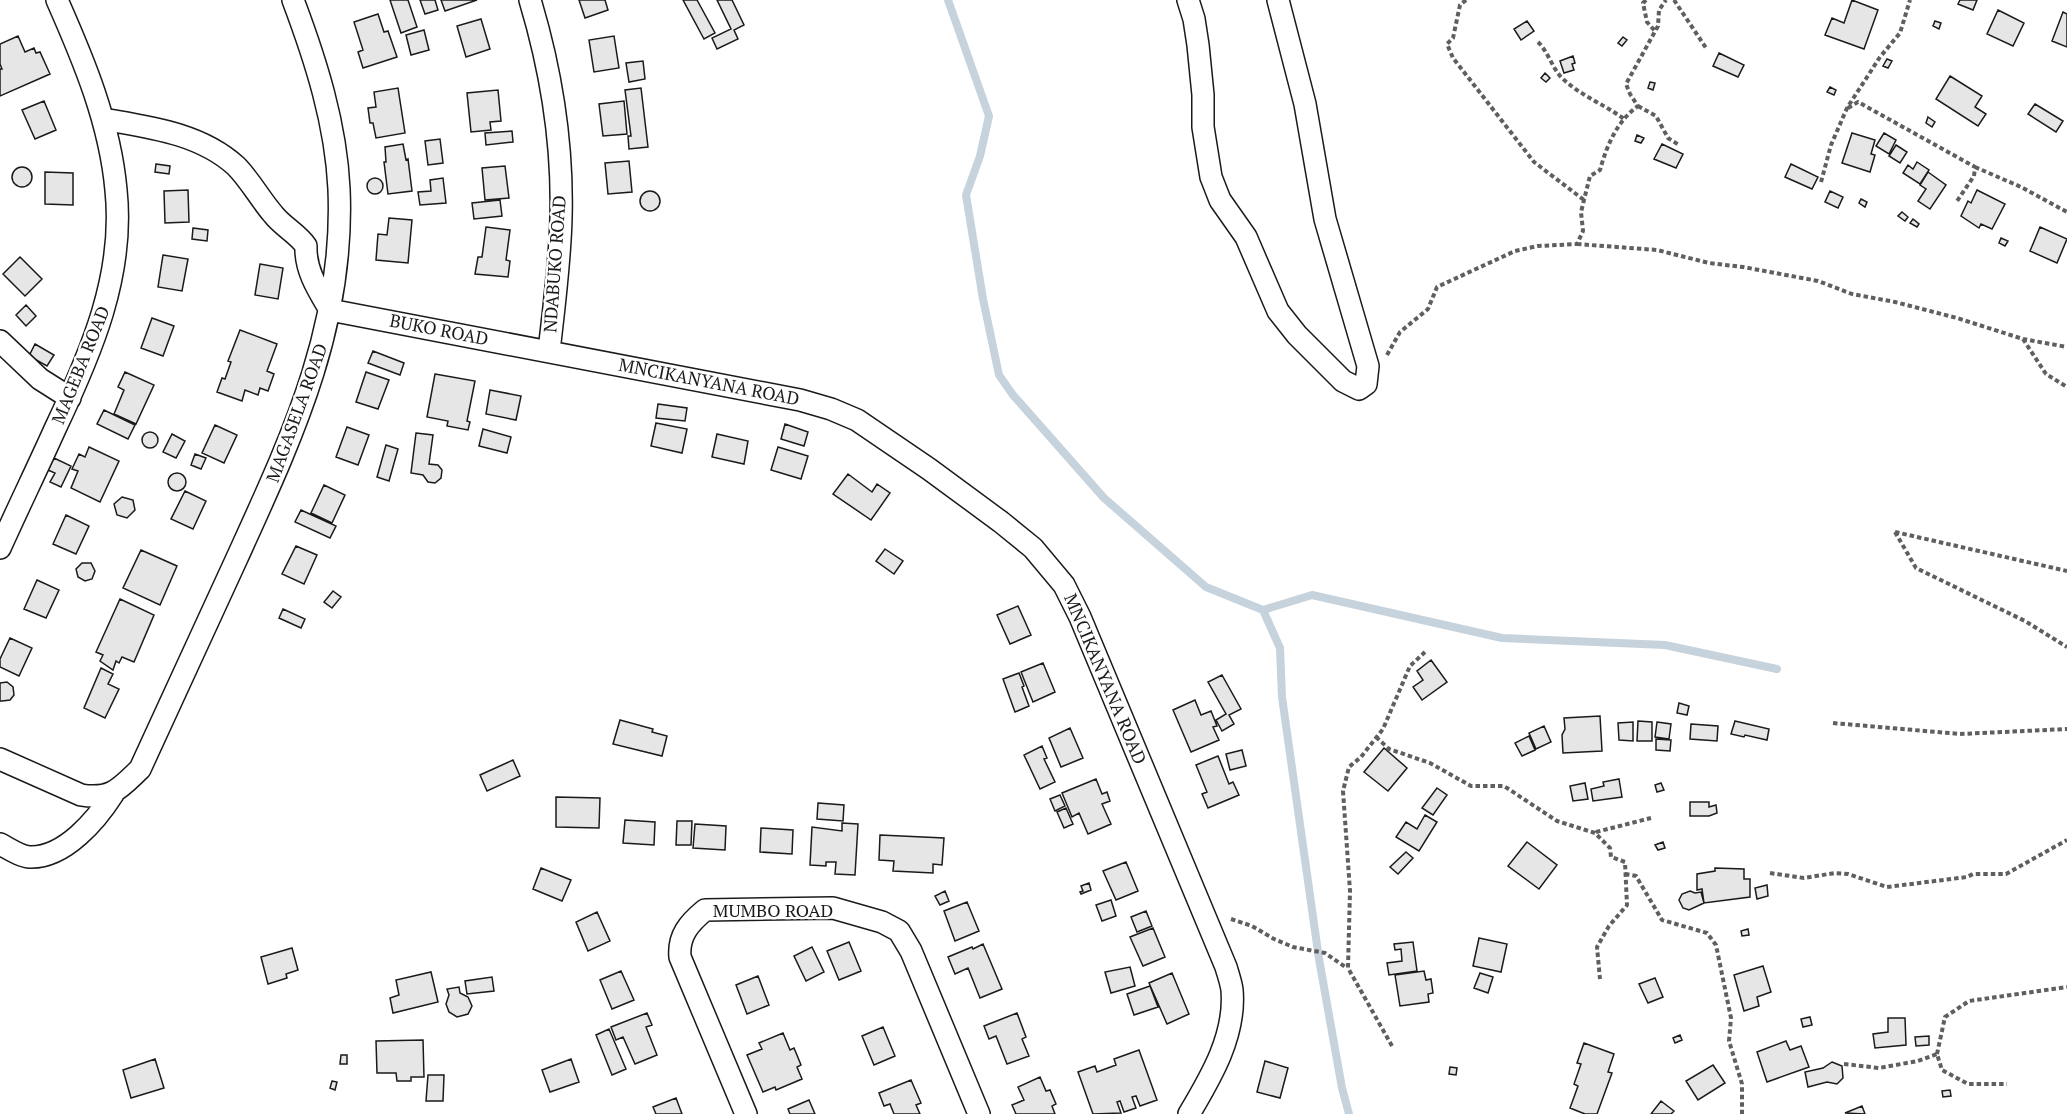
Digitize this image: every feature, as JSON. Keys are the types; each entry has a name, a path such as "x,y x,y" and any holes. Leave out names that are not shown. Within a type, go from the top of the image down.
{"street":[{"name":"MAGEBA ROAD","path":"0,548 70,398 102,318 117,242 116,191 103,119 87,67 57,0"},
{"name":"MAGASELA ROAD","path":"113,794 140,769 286,452 325,335 338,246 337,158 320,77 293,0"},
{"name":"NDABUKO ROAD","path":"530,0 545,54 556,118 559,166 561,216 559,257 549,351"},
{"path":"1188,0 1198,45 1203,95 1203,127 1211,177 1221,200 1246,237 1278,310 1297,335 1343,381 1359,389 1366,384 1368,366 1325,219 1305,104 1278,0"},
{"path":"103,119 156,128 202,144 222,154 238,168 274,216 306,246 310,274 330,310"},
{"name":"BUKO ROAD","path":"330,310 549,351"},
{"path":"0,342 40,379 70,398"},
{"name":"MNCIKANYANA ROAD","path":"549,351 800,400 831,409 857,420 929,469 1033,548 1064,585 1080,617 1226,967 1232,989 1232,1018 1223,1050 1189,1114"},
{"path":"0,759 81,795 113,794"},
{"path":"0,844 29,857 45,854 76,838 90,826 113,794"},
{"name":"MUMBO ROAD","path":"746,1114 680,957 679,947 690,923 705,910 833,908 882,922 899,931 911,951 979,1114"}],"path":[{"path":"1466,0 1460,5 1453,38 1447,44 1453,58 1534,162 1584,200"},
{"path":"1646,0 1643,3 1647,22 1655,31"},
{"path":"1666,0 1659,10 1658,26 1626,84 1638,106 1656,116 1668,138 1679,145"},
{"path":"1674,0 1706,48"},
{"path":"1821,182 1831,145 1847,108 1880,57 1900,33 1910,0"},
{"path":"1538,42 1559,75 1571,86 1624,119"},
{"path":"1847,108 1858,102 1975,167 2021,187 2067,212"},
{"path":"1577,244 1583,231 1581,212 1590,176 1600,170 1607,146 1624,119 1638,106"},
{"path":"1957,201 1974,176 1975,167"},
{"path":"1368,366 1381,365 1400,332 1428,309 1437,287 1515,251 1538,246 1577,244 1657,250 1709,264 1743,267 1818,281 1852,294 1905,305 2023,339 2067,346"},
{"path":"2023,339 2046,374 2067,387"},
{"path":"2067,571 1895,532 1916,568 2025,621 2067,647"},
{"path":"1348,968 1350,891 1343,791 1349,767 1361,757 1383,729 1410,666 1425,652"},
{"path":"1833,723 1960,734 2067,729"},
{"path":"1376,737 1389,748 1430,763 1471,786 1504,786 1557,821 1595,833 1610,848 1611,857 1625,862 1627,905 1609,926 1597,947 1600,979"},
{"path":"1595,833 1651,818"},
{"path":"1770,873 1804,878 1835,873 1848,874 1887,887 1966,877 1973,874 2006,874 2067,840"},
{"path":"1625,874 1636,876 1662,920 1707,933 1716,945 1731,1018 1729,1041 1742,1084 1742,1114"},
{"path":"1208,924 1220,918 1234,920 1252,926 1284,943 1325,953 1348,968 1392,1046"},
{"path":"2007,1084 1968,1084 1942,1070 1937,1054 1945,1017 1969,1001 2067,987"},
{"path":"1844,1064 1879,1068 1937,1054"}],"building":[{"path":"390,0 408,0 417,27 401,33"},
{"path":"420,0 435,0 438,10 425,14"},
{"path":"441,0 477,0 445,11"},
{"path":"579,0 605,0 608,10 585,18"},
{"path":"683,0 697,0 715,33 704,39"},
{"path":"717,0 732,0 744,25 734,30 738,39 717,49 712,38 731,29"},
{"path":"1852,0 1878,10 1864,49 1825,35 1832,18 1844,23"},
{"path":"1960,0 1977,0 1973,10 1958,4"},
{"path":"1998,10 2024,23 2013,46 1987,34"},
{"path":"2063,12 2067,14 2067,47 2052,41"},
{"path":"378,14 384,32 388,31 397,57 363,68 358,52 363,50 354,22"},
{"path":"481,19 490,49 466,57 457,26"},
{"path":"1527,21 1534,31 1521,40 1514,29"},
{"path":"1935,21 1941,23 1939,29 1933,26"},
{"path":"424,30 429,50 411,55 406,35"},
{"path":"18,36 25,52 34,48 36,53 40,52 50,74 0,96 0,69 2,69 0,44"},
{"path":"614,36 619,68 594,72 589,40"},
{"path":"1623,37 1627,40 1622,46 1618,43"},
{"path":"1719,53 1744,65 1738,77 1713,66"},
{"path":"1573,56 1574,70 1564,73 1560,61"},
{"path":"1887,59 1892,61 1888,68 1883,66"},
{"path":"643,61 645,79 629,82 626,63"},
{"path":"1545,73 1550,78 1546,82 1541,78"},
{"path":"1950,76 1982,96 1975,107 1986,114 1978,126 1936,99"},
{"path":"1650,82 1655,83 1653,90 1648,88"},
{"path":"1830,87 1836,90 1834,95 1827,92"},
{"path":"398,88 405,133 376,138 373,123 370,123 368,108 376,107 374,92"},
{"path":"641,88 648,147 629,149 628,136 631,136 625,90"},
{"path":"498,90 501,121 490,122 491,130 471,132 467,93"},
{"path":"44,101 56,130 35,139 22,110"},
{"path":"624,101 627,134 603,136 599,104"},
{"path":"2035,104 2063,121 2056,132 2028,114"},
{"path":"1928,117 1935,122 1932,127 1926,123"},
{"path":"512,131 513,142 486,145 485,133"},
{"path":"1852,133 1875,140 1871,154 1875,155 1870,172 1842,163"},
{"path":"1884,133 1896,140 1889,154 1876,146"},
{"path":"1637,135 1644,138 1641,143 1635,141"},
{"path":"440,139 443,163 428,165 425,141"},
{"path":"403,144 406,160 408,159 412,191 388,194 384,162 386,162 385,147"},
{"path":"1662,144 1683,154 1676,168 1654,159"},
{"path":"1896,145 1907,152 1900,163 1889,156"},
{"path":"629,161 632,192 608,194 605,163"},
{"path":"1917,162 1929,170 1920,184 1903,173 1908,165 1913,169"},
{"path":"156,164 170,166 169,174 155,172"},
{"path":"1791,164 1818,177 1812,189 1785,177"},
{"path":"505,166 509,198 485,200 482,168"},
{"path":"22,167 29,170 32,177 29,184 22,187 15,184 12,177 15,170"},
{"path":"45,172 73,173 73,205 45,204"},
{"path":"1928,172 1946,185 1930,209 1918,201 1926,189 1920,185"},
{"path":"375,178 381,180 383,186 381,192 375,194 369,192 367,186 369,180"},
{"path":"443,178 446,203 420,205 418,192 431,191 430,180"},
{"path":"188,190 189,222 165,223 164,191"},
{"path":"1977,190 2005,204 1992,229 1981,224 1979,228 1961,216 1968,201 1971,203"},
{"path":"646,191 654,191 660,197 660,205 654,211 646,211 640,205 640,197"},
{"path":"1830,191 1843,197 1838,208 1825,202"},
{"path":"1861,199 1867,202 1865,207 1859,203"},
{"path":"500,200 502,216 474,219 472,203"},
{"path":"1902,212 1908,217 1905,221 1898,216"},
{"path":"389,218 412,220 408,263 376,260 378,234 387,235"},
{"path":"1913,219 1919,224 1917,227 1910,223"},
{"path":"486,227 510,230 506,260 510,261 508,277 475,274 478,257 482,257"},
{"path":"2040,227 2067,239 2057,263 2030,251"},
{"path":"193,228 208,230 207,241 192,239"},
{"path":"2001,238 2008,241 2005,246 1999,243"},
{"path":"163,255 188,259 182,291 158,287"},
{"path":"20,257 42,279 25,296 3,274"},
{"path":"260,264 283,268 278,299 255,295"},
{"path":"26,305 36,316 26,326 16,315"},
{"path":"152,318 174,326 163,356 141,348"},
{"path":"240,330 277,344 267,371 274,374 268,391 260,388 258,395 245,390 242,401 217,392 222,378 225,379 231,362 228,361"},
{"path":"35,344 54,355 47,366 29,356"},
{"path":"373,351 404,363 400,375 368,363"},
{"path":"125,372 154,385 136,424 114,414 124,390 118,387"},
{"path":"366,372 389,380 378,409 356,402"},
{"path":"435,374 475,381 467,421 470,422 468,430 447,426 448,421 427,417"},
{"path":"490,390 521,396 516,420 486,414"},
{"path":"658,404 687,408 685,421 656,418"},
{"path":"104,410 135,425 128,439 97,424"},
{"path":"656,423 687,429 682,453 651,446"},
{"path":"785,424 808,432 804,446 781,439"},
{"path":"215,425 237,435 224,463 202,453"},
{"path":"347,427 369,435 358,465 336,457"},
{"path":"483,429 511,437 507,453 479,446"},
{"path":"147,432 153,432 158,440 156,446 147,448 142,443 142,437"},
{"path":"416,433 433,435 429,464 438,465 442,470 441,478 435,483 428,482 423,475 411,473"},
{"path":"172,434 185,441 176,458 163,452"},
{"path":"717,434 748,441 744,464 712,457"},
{"path":"386,445 398,449 389,481 377,477"},
{"path":"89,447 119,461 100,502 71,488 78,471 72,469 79,454 85,457"},
{"path":"778,447 808,456 801,479 771,470"},
{"path":"195,454 206,458 201,469 191,465"},
{"path":"54,458 71,466 61,487 50,482 55,473 48,470"},
{"path":"173,473 181,473 186,478 184,489 173,491 168,486 168,478"},
{"path":"848,474 872,492 877,484 890,493 871,520 833,494"},
{"path":"324,485 345,495 332,523 311,513"},
{"path":"185,491 206,501 193,529 171,519"},
{"path":"122,497 133,500 135,510 127,518 117,515 114,504"},
{"path":"301,510 336,526 330,538 295,522"},
{"path":"66,515 89,526 76,554 53,544"},
{"path":"296,546 317,555 304,584 282,574"},
{"path":"885,549 903,561 894,574 876,561"},
{"path":"141,550 177,566 160,605 123,588"},
{"path":"82,563 91,563 95,571 92,579 85,581 78,577 76,569"},
{"path":"37,580 59,590 46,618 24,609"},
{"path":"333,591 341,597 332,608 324,602"},
{"path":"120,599 154,615 134,662 122,657 119,663 116,661 113,670 100,661 103,655 96,652"},
{"path":"1018,606 1031,635 1010,644 997,615"},
{"path":"283,609 305,619 301,628 279,618"},
{"path":"10,638 32,648 19,676 0,667 0,659"},
{"path":"1431,660 1447,682 1422,700 1413,687 1423,680 1417,671"},
{"path":"1043,663 1055,692 1033,702 1021,672"},
{"path":"101,668 113,674 108,684 119,689 105,718 84,708"},
{"path":"1019,673 1029,706 1015,712 1003,679"},
{"path":"1222,675 1241,709 1229,715 1234,724 1222,731 1216,720 1226,714 1208,682"},
{"path":"7,682 13,687 14,695 10,700 0,701 0,683"},
{"path":"1195,700 1201,715 1211,711 1217,726 1213,727 1219,740 1191,752 1173,710"},
{"path":"1679,703 1689,706 1687,715 1677,713"},
{"path":"1600,716 1602,751 1563,753 1564,718"},
{"path":"620,720 653,729 652,732 667,736 662,756 613,744"},
{"path":"1638,721 1652,722 1652,741 1637,741"},
{"path":"1735,721 1769,729 1767,740 1731,734"},
{"path":"1633,722 1633,741 1619,740 1618,723"},
{"path":"1657,722 1671,724 1669,739 1655,737"},
{"path":"1691,724 1718,726 1717,741 1690,739"},
{"path":"1544,726 1551,742 1536,749 1529,733"},
{"path":"1070,728 1083,758 1061,767 1049,738"},
{"path":"1529,736 1535,750 1522,756 1515,743"},
{"path":"1656,739 1671,740 1670,751 1656,750"},
{"path":"1042,746 1047,758 1044,759 1055,782 1040,789 1024,755"},
{"path":"1384,748 1407,768 1388,791 1364,772"},
{"path":"1242,750 1246,766 1230,770 1226,754"},
{"path":"1218,756 1229,784 1233,782 1239,795 1208,808 1202,794 1207,792 1196,765"},
{"path":"513,760 520,776 487,791 480,775"},
{"path":"1096,779 1102,794 1107,792 1110,801 1102,804 1111,824 1088,834 1079,813 1072,817 1062,793"},
{"path":"1619,779 1622,797 1593,801 1591,789 1604,786 1603,782"},
{"path":"1585,783 1588,799 1573,801 1570,786"},
{"path":"1661,783 1664,790 1657,792 1655,785"},
{"path":"1437,788 1447,795 1433,815 1422,808"},
{"path":"1060,795 1065,806 1055,811 1050,799"},
{"path":"556,797 600,798 599,828 556,827"},
{"path":"1690,802 1709,802 1709,807 1716,805 1717,813 1709,816 1690,816"},
{"path":"818,803 844,805 843,821 817,819"},
{"path":"1066,808 1073,824 1064,828 1057,812"},
{"path":"1425,815 1437,822 1419,851 1396,837 1406,822 1417,829"},
{"path":"625,820 655,822 654,845 623,843"},
{"path":"677,821 692,821 691,845 676,845"},
{"path":"842,823 858,824 855,875 835,874 836,862 826,862 826,866 810,865 812,827 842,831"},
{"path":"695,824 726,826 725,850 693,848"},
{"path":"761,828 793,830 792,854 760,852"},
{"path":"880,835 944,838 942,865 933,864 933,873 893,871 894,861 879,860"},
{"path":"1527,842 1557,865 1539,889 1508,866"},
{"path":"1663,842 1665,848 1658,850 1655,845"},
{"path":"1406,852 1413,858 1398,874 1390,867"},
{"path":"1126,862 1138,891 1116,900 1103,871"},
{"path":"541,868 571,880 562,901 533,889"},
{"path":"1715,868 1744,869 1744,879 1750,879 1750,897 1704,903 1702,889 1697,890 1697,874 1715,871"},
{"path":"1089,883 1091,890 1081,894 1080,892 1083,891 1081,886"},
{"path":"1767,885 1768,896 1757,899 1755,888"},
{"path":"945,891 949,901 940,905 935,896"},
{"path":"1690,891 1701,892 1704,903 1689,910 1683,908 1679,900 1682,894"},
{"path":"1111,900 1116,916 1102,921 1096,905"},
{"path":"967,902 979,931 955,941 944,911"},
{"path":"1146,911 1152,926 1137,932 1131,917"},
{"path":"597,912 610,941 588,951 576,922"},
{"path":"1153,928 1165,957 1143,966 1130,937"},
{"path":"1748,929 1749,935 1742,936 1741,931"},
{"path":"1479,938 1507,944 1501,972 1473,966"},
{"path":"849,942 861,971 839,980 827,951"},
{"path":"1413,942 1417,971 1389,975 1387,963 1402,961 1401,949 1395,950 1394,944"},
{"path":"983,944 1002,989 980,998 968,968 955,974 948,957"},
{"path":"812,947 824,972 806,981 794,956"},
{"path":"292,948 298,970 286,974 287,978 268,984 261,957"},
{"path":"1763,966 1771,992 1757,997 1759,1006 1744,1011 1734,975"},
{"path":"1130,967 1135,986 1111,993 1105,972"},
{"path":"621,971 634,1000 612,1009 600,980"},
{"path":"1424,971 1426,980 1431,979 1433,993 1428,994 1429,1002 1400,1006 1395,975"},
{"path":"431,972 438,1002 393,1013 390,998 399,995 396,980"},
{"path":"1172,973 1189,1014 1167,1024 1149,983"},
{"path":"1480,973 1493,977 1488,993 1474,988"},
{"path":"758,976 769,1005 747,1014 736,985"},
{"path":"492,977 494,991 467,994 465,981"},
{"path":"1655,978 1663,997 1648,1003 1639,984"},
{"path":"1150,986 1158,1007 1134,1015 1127,994"},
{"path":"459,987 460,993 468,997 472,1006 468,1014 457,1017 449,1012 446,1004 449,995 447,989"},
{"path":"647,1013 652,1025 646,1027 657,1055 635,1064 623,1037 616,1040 611,1027"},
{"path":"1017,1013 1026,1037 1022,1039 1029,1056 1007,1064 996,1036 989,1039 984,1026"},
{"path":"1810,1017 1812,1025 1803,1027 1801,1019"},
{"path":"1888,1018 1905,1018 1906,1045 1875,1048 1873,1034 1888,1032"},
{"path":"883,1027 895,1056 874,1065 862,1036"},
{"path":"609,1029 626,1069 612,1075 596,1035"},
{"path":"783,1033 790,1050 794,1048 801,1065 797,1067 802,1079 776,1090 775,1087 763,1092 747,1055 762,1049 759,1043"},
{"path":"1680,1035 1682,1040 1675,1043 1673,1038"},
{"path":"1929,1036 1929,1045 1916,1046 1915,1037"},
{"path":"423,1040 424,1077 411,1077 411,1081 397,1081 396,1073 377,1073 376,1041"},
{"path":"1786,1041 1790,1050 1801,1046 1809,1067 1767,1082 1757,1052"},
{"path":"1584,1043 1614,1054 1608,1072 1612,1073 1597,1114 1585,1114 1570,1108 1578,1086 1574,1084 1581,1064 1577,1063"},
{"path":"1139,1050 1157,1100 1140,1106 1136,1096 1132,1097 1136,1108 1124,1112 1120,1101 1117,1102 1121,1113 1093,1114 1078,1072 1095,1066 1097,1072 1116,1065 1114,1059"},
{"path":"341,1055 347,1055 347,1064 340,1064"},
{"path":"155,1059 164,1088 131,1098 123,1070"},
{"path":"571,1059 579,1082 550,1092 542,1070"},
{"path":"1265,1061 1288,1068 1280,1098 1257,1092"},
{"path":"1832,1062 1842,1066 1843,1078 1837,1084 1827,1082 1808,1087 1805,1072 1823,1068"},
{"path":"1713,1065 1725,1083 1698,1100 1686,1081"},
{"path":"1450,1067 1457,1068 1456,1075 1449,1074"},
{"path":"428,1075 444,1075 443,1101 426,1101"},
{"path":"1040,1077 1046,1091 1050,1090 1056,1104 1052,1106 1055,1114 1016,1114 1012,1105 1024,1100 1018,1087"},
{"path":"911,1080 921,1103 916,1105 920,1114 894,1114 890,1104 884,1106 879,1093"},
{"path":"332,1081 337,1082 335,1090 330,1088"},
{"path":"1950,1090 1951,1096 1943,1097 1942,1091"},
{"path":"676,1098 682,1114 656,1114 653,1107"},
{"path":"809,1100 815,1114 790,1114 788,1109"},
{"path":"1661,1101 1674,1111 1671,1114 1651,1114"},
{"path":"1862,1106 1865,1114 1845,1113"}],"waterway":[{"path":"948,0 989,116 980,156 966,195 983,299 999,375 1013,395 1104,498 1206,587 1263,610 1280,648 1282,697 1319,959 1342,1088 1349,1114"},
{"path":"1263,610 1312,595 1502,638 1665,645 1777,669"}]}
